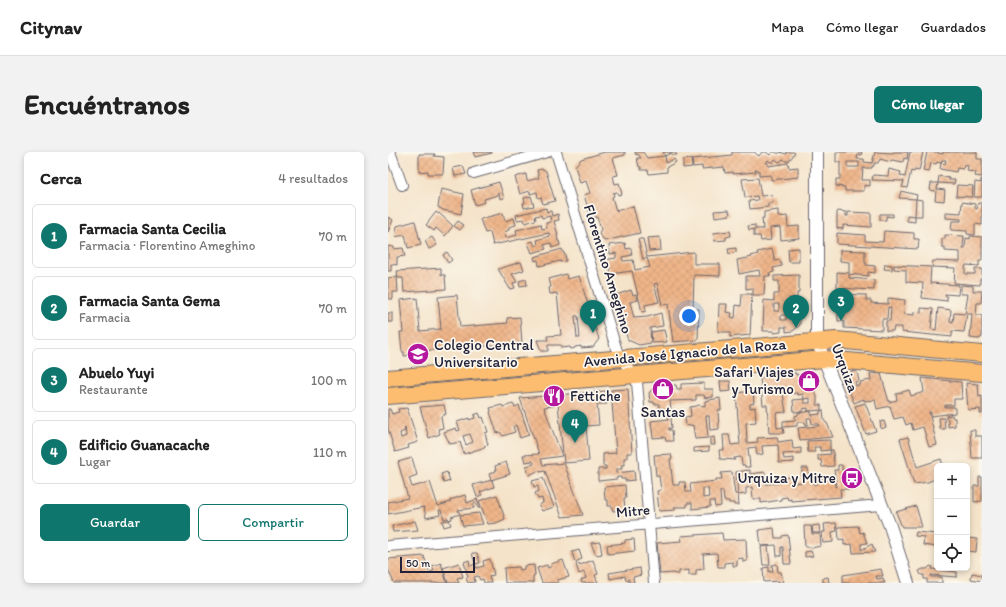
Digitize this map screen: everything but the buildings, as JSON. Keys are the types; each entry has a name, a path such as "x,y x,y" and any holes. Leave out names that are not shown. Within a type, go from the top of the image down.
{"main road":[{"name":"Avenida José Ignacio de la Roza","path":"388,378 836,340 982,354"},
{"path":"825,359 854,351 890,353 907,347"},
{"name":"Avenida José Ignacio de la Roza","path":"388,396 825,359 982,373"}],"street":[{"path":"390,152 393,172 402,185"},
{"path":"474,173 547,152"},
{"name":"Florentino Ameghino","path":"556,152 618,351 636,382 654,583"},
{"name":"Urquiza","path":"817,152 818,342 890,526 908,583"},
{"name":"Mitre","path":"388,546 881,505"}],"place":[{"name":"Abuelo Yuyi","path":"841,321"},
{"name":"Farmacia Santa Gema","path":"796,328"},
{"name":"Farmacia Santa Cecilia","path":"593,333"},
{"name":"Colegio Central Universitario","path":"418,354"},
{"name":"Safari Viajes y Turismo","path":"809,381"},
{"name":"Santas","path":"663,389"},
{"name":"Fettiche","path":"554,396"},
{"name":"Edificio Guanacache","path":"575,443"},
{"name":"Urquiza y Mitre","path":"852,478"}]}
